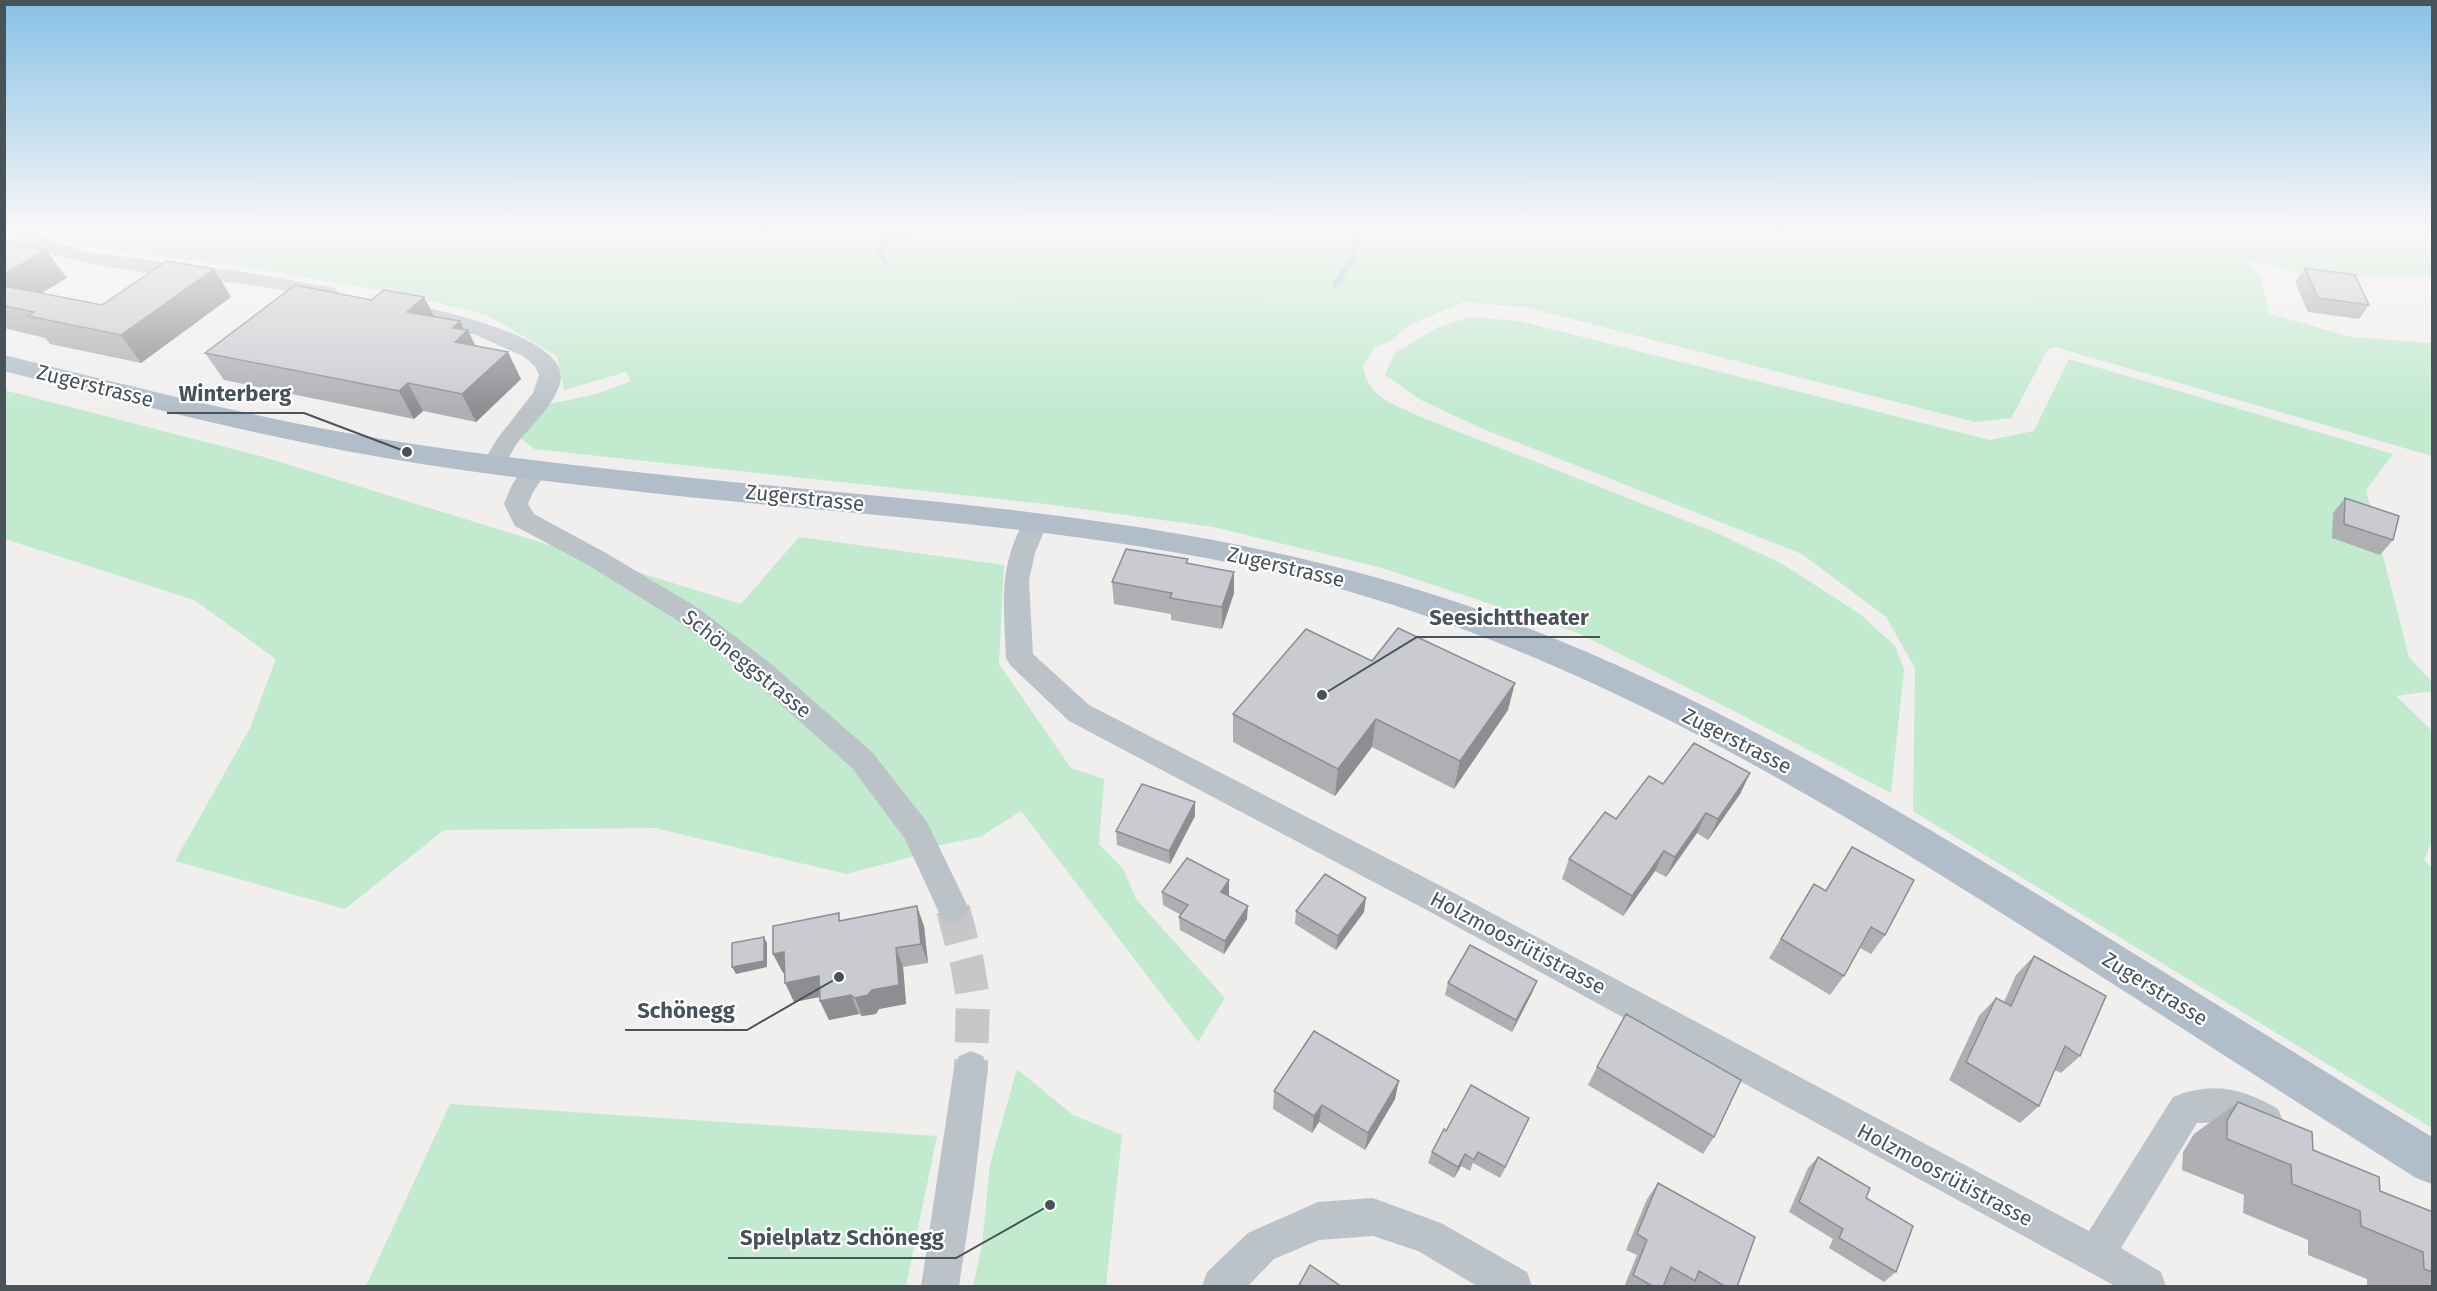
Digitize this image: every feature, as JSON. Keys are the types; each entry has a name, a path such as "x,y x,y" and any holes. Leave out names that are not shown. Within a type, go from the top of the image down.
{"main road":[{"name":"Zugerstrasse","path":"4,363 162,403 407,452 536,470 1036,522 1195,546 1297,567 1383,590 1562,654 1738,739 1979,878 2433,1162"}],"street":[{"path":"313,290 350,297"},
{"path":"382,304 472,326 515,344 544,360 550,368 550,376 540,401 513,434 494,464"},
{"name":"Schöneggstrasse","path":"536,470 521,490 516,504 524,520 597,559 690,615 760,670 862,760 916,831 953,909"},
{"name":"Holzmoosrütistrasse","path":"1036,522 1022,552 1016,580 1020,658 1079,713 1432,897 2095,1256 2147,1287"},
{"path":"940,1287 956,1187 971,1068"},
{"path":"2095,1256 2186,1109 2204,1103 2230,1105 2256,1115 2295,1140"},
{"path":"1221,1287 1261,1246 1318,1221 1373,1217 1428,1236 1513,1287"}],"green space":[{"path":"380,290 2264,290 2270,314 2351,337 2432,343 2432,456 2055,347 2048,349 2011,418 1975,422 1525,307 1464,302 1409,325 1392,340 1374,348 1363,366 1366,377 1376,393 1392,404 1717,533 1784,565 1860,614 1895,646 1904,669 1891,793 1578,633 1379,567 1213,527 1046,504 534,449 521,438 549,404 597,394 631,381 626,372 564,390 557,356 487,315"},
{"path":"1470,317 1519,321 1990,440 2034,431 2069,359 2393,454 2366,490 2409,657 2432,682 2432,691 2396,696 2432,731 2432,840 2424,860 2432,868 2432,1128 1913,811 1915,668 1886,617 1802,554 1483,429 1421,400 1385,375 1395,353 1438,327"},
{"path":"4,390 264,457 741,604 799,537 1004,565 999,664 1071,768 1104,779 1099,844 1123,869 1136,899 1225,998 1198,1042 1021,811 980,837 936,846 915,856 846,874 655,828 444,830 345,909 175,861 250,728 276,659 194,600 5,539"},
{"path":"1017,1069 1073,1115 1122,1135 1106,1286 973,1286 982,1246 990,1164"},
{"path":"450,1104 937,1136 906,1286 366,1286"}],"building":[{"path":"4,290 26,290 102,305 124,290 184,290 121,335 28,316 34,312 4,306"},
{"path":"288,290 322,290 371,300 384,290 424,297 407,312 460,321 453,328 468,330 455,342 508,352 462,394 408,383 399,391 205,353"},
{"path":"2315,290 2362,290 2369,305 2318,298"},
{"path":"2345,498 2399,516 2393,540 2344,524"},
{"path":"1126,549 1188,559 1186,563 1234,572 1222,607 1170,598 1172,593 1112,582"},
{"path":"1398,628 1515,683 1460,761 1376,719 1338,769 1233,714 1306,629 1372,661"},
{"path":"1694,743 1750,773 1718,819 1706,813 1675,857 1664,851 1632,896 1569,859 1605,812 1616,819 1649,776 1663,784"},
{"path":"1142,784 1195,802 1169,851 1116,831"},
{"path":"1852,847 1914,880 1885,935 1871,927 1844,976 1781,939 1814,884 1826,891"},
{"path":"1187,858 1229,880 1221,892 1248,906 1225,941 1179,917 1188,905 1162,892"},
{"path":"1325,874 1366,898 1338,936 1296,911"},
{"path":"917,906 921,944 896,948 899,985 872,990 868,995 855,998 851,995 820,1001 819,976 785,983 784,952 773,954 773,926 839,913 839,921"},
{"path":"764,937 764,961 732,967 732,943"},
{"path":"1470,945 1537,981 1516,1020 1448,983"},
{"path":"2034,956 2106,996 2080,1056 2065,1046 2039,1106 1966,1062 1996,998 2011,1006"},
{"path":"1626,1014 1741,1080 1714,1137 1597,1067"},
{"path":"1314,1031 1399,1081 1368,1133 1322,1105 1314,1116 1274,1091"},
{"path":"1471,1085 1529,1118 1505,1167 1478,1152 1474,1160 1465,1154 1458,1167 1432,1152"},
{"path":"2238,1102 2312,1132 2313,1150 2379,1177 2380,1191 2433,1212 2433,1272 2424,1269 2423,1252 2361,1226 2360,1211 2292,1184 2291,1165 2227,1139 2227,1120"},
{"path":"1818,1157 1870,1188 1866,1198 1913,1226 1896,1272 1839,1238 1843,1229 1799,1202"},
{"path":"1658,1183 1755,1237 1737,1287 1726,1287 1699,1271 1695,1281 1671,1267 1663,1287 1654,1287 1633,1275 1647,1240 1637,1234"},
{"path":"1310,1265 1342,1287 1298,1287"}],"tunnel":[{"path":"953,909 967,962 973,998 971,1068"}],"place":[{"name":"Winterberg","path":"407,452"},
{"name":"Seesichttheater","path":"1322,695"},
{"name":"Schönegg","path":"839,977"},
{"name":"Spielplatz Schönegg","path":"1050,1205"}]}
